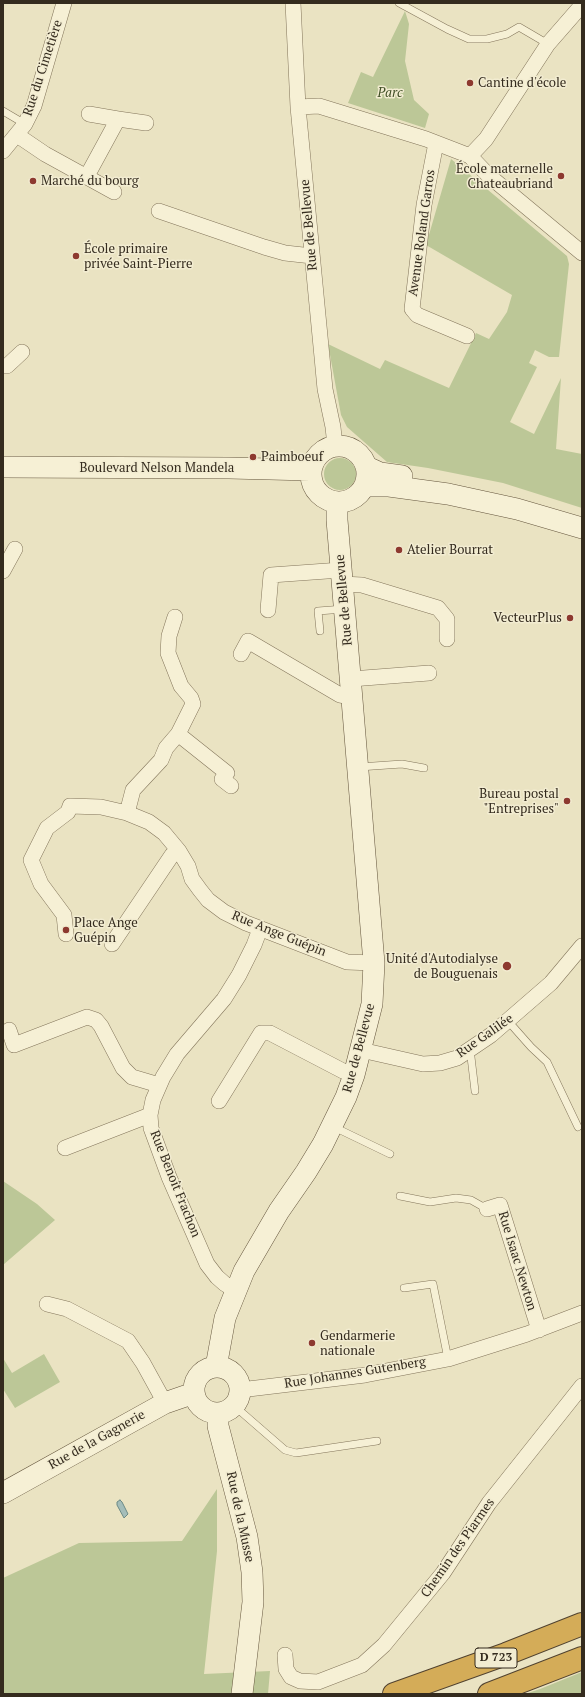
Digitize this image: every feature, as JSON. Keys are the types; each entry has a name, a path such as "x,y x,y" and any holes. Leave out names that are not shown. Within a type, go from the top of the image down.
{"highway":[{"name":"D 723","path":"394,1694 506,1654 582,1624"},
{"name":"D 723","path":"489,1694 582,1658"}],"street":[{"name":"Rue du Cimetière","path":"3,151 21,129 34,106 64,3"},
{"name":"Rue de Bellevue","path":"293,3 298,107 312,256 325,390 333,427 335,446"},
{"path":"470,156 486,139 548,44 582,5"},
{"path":"298,107 319,106 436,143 470,156 488,175 582,253"},
{"path":"89,114 146,122"},
{"path":"87,176 118,119"},
{"path":"21,129 45,154 114,192"},
{"name":"Avenue Roland Garros","path":"436,143 424,205 412,309 417,315 467,336"},
{"path":"158,211 264,247 285,253 312,256"},
{"path":"3,366 7,366 22,352"},
{"path":"335,446 352,448 359,453 364,460 366,477 360,494 351,500 337,502 331,501 320,495 315,489 308,475 320,453 335,446"},
{"name":"Boulevard Nelson Mandela","path":"3,467 229,468 308,475"},
{"path":"366,477 380,473 453,484 525,499 582,517"},
{"path":"366,477 389,486 448,494 517,509 582,528"},
{"name":"Rue de Bellevue","path":"216,1367 226,1318 235,1290 261,1242 298,1182 306,1172 332,1126 346,1097 354,1074 372,1004 374,963 356,767 352,688 336,520 337,502"},
{"path":"268,610 271,574 342,576 362,584 438,608 447,618 447,639"},
{"path":"127,813 133,790 161,760 166,748 178,734 193,704 192,698 181,686 168,653 169,636 175,617"},
{"path":"241,654 248,641 340,695 352,688 429,673"},
{"path":"178,734 227,773 222,779 231,786"},
{"name":"Rue Ange Guépin","path":"66,934 64,915 41,884 31,860 47,828 68,812 70,806 101,807 127,813 149,822 164,833 179,851 188,866 192,879 208,900 224,912 260,929 348,962 374,963"},
{"path":"112,944 172,854 179,851"},
{"name":"Rue Benoît Frachon","path":"235,1290 217,1277 207,1264 153,1135 150,1115 153,1100 159,1085 177,1054 224,999 239,975 260,929"},
{"name":"Rue Galilée","path":"360,1050 423,1064 440,1063 457,1058 508,1021 551,983 582,946"},
{"path":"9,1030 14,1045 86,1017 96,1020 101,1026 123,1068 132,1076 159,1085"},
{"path":"219,1101 261,1033 270,1033 343,1071 354,1074"},
{"path":"65,1148 150,1115"},
{"name":"Rue Isaac Newton","path":"487,1209 500,1205 539,1330"},
{"path":"48,1304 67,1309 128,1341 143,1363 165,1403"},
{"name":"Rue Johannes Gutenberg","path":"230,1403 448,1358 539,1330 582,1313"},
{"path":"216,1367 222,1367 233,1373 239,1384 230,1403 205,1410 196,1400 194,1388 197,1377 205,1370 216,1367"},
{"name":"Chemin des Piarmes","path":"285,1655 286,1669 291,1677 300,1681 318,1682 362,1665 384,1645 443,1573 489,1503 582,1386"},
{"name":"Rue de la Gagnerie","path":"3,1493 165,1403 194,1393"},
{"name":"Rue de la Musse","path":"230,1403 218,1426 247,1537 252,1572 253,1602 242,1694"}],"lane":[{"path":"399,3 469,39 487,39 507,34 519,27 548,44"},
{"path":"3,111 21,129"},
{"path":"3,475 260,477"},
{"path":"320,631 318,611 344,609"},
{"path":"356,767 402,764 424,768"},
{"path":"508,1021 531,1047 547,1062 578,1127"},
{"path":"468,1051 471,1057 475,1091"},
{"path":"332,1126 390,1154"},
{"path":"400,1196 430,1202 456,1198 471,1200 487,1209"},
{"path":"404,1288 433,1284 448,1358"},
{"path":"230,1403 285,1450 296,1453 377,1441"}],"green space":[{"name":"Parc","path":"405,11 409,24 405,61 414,100 429,114 425,128 348,103 361,72 373,77"},
{"path":"451,159 567,256 569,264 559,357 549,357 535,350 529,363 537,367 510,422 534,434 561,378 556,449 582,454 582,508 503,483 428,468 387,462 347,427 341,415 328,344 380,369 385,360 449,388 476,333 489,339 507,312 512,295 426,245"},
{"path":"337,458 343,458 352,462 356,474 352,486 343,490 337,490 328,486 324,477 324,471 328,462"},
{"path":"3,1181 37,1204 55,1220 3,1265"},
{"path":"44,1354 60,1382 15,1408 3,1389 3,1358 12,1373"},
{"path":"217,1489 217,1551 204,1674 270,1671 268,1694 3,1694 3,1578 79,1543 182,1541"},
{"path":"582,1672 582,1694 525,1694 540,1689"}],"water":[{"path":"120,1500 128,1514 124,1518 117,1505 117,1502"}],"place":[{"name":"Cantine d'école","path":"470,83"},
{"name":"École maternelle Chateaubriand","path":"561,176"},
{"name":"Marché du bourg","path":"33,181"},
{"name":"École primaire privée Saint-Pierre","path":"76,256"},
{"name":"Paimboeuf","path":"253,457"},
{"name":"Atelier Bourrat","path":"399,550"},
{"name":"VecteurPlus","path":"570,618"},
{"name":"Bureau postal \"Entreprises\"","path":"567,801"},
{"name":"Place Ange Guépin","path":"66,930"},
{"name":"Unité d'Autodialyse de Bouguenais","path":"507,966"},
{"name":"Gendarmerie nationale","path":"312,1343"}]}
